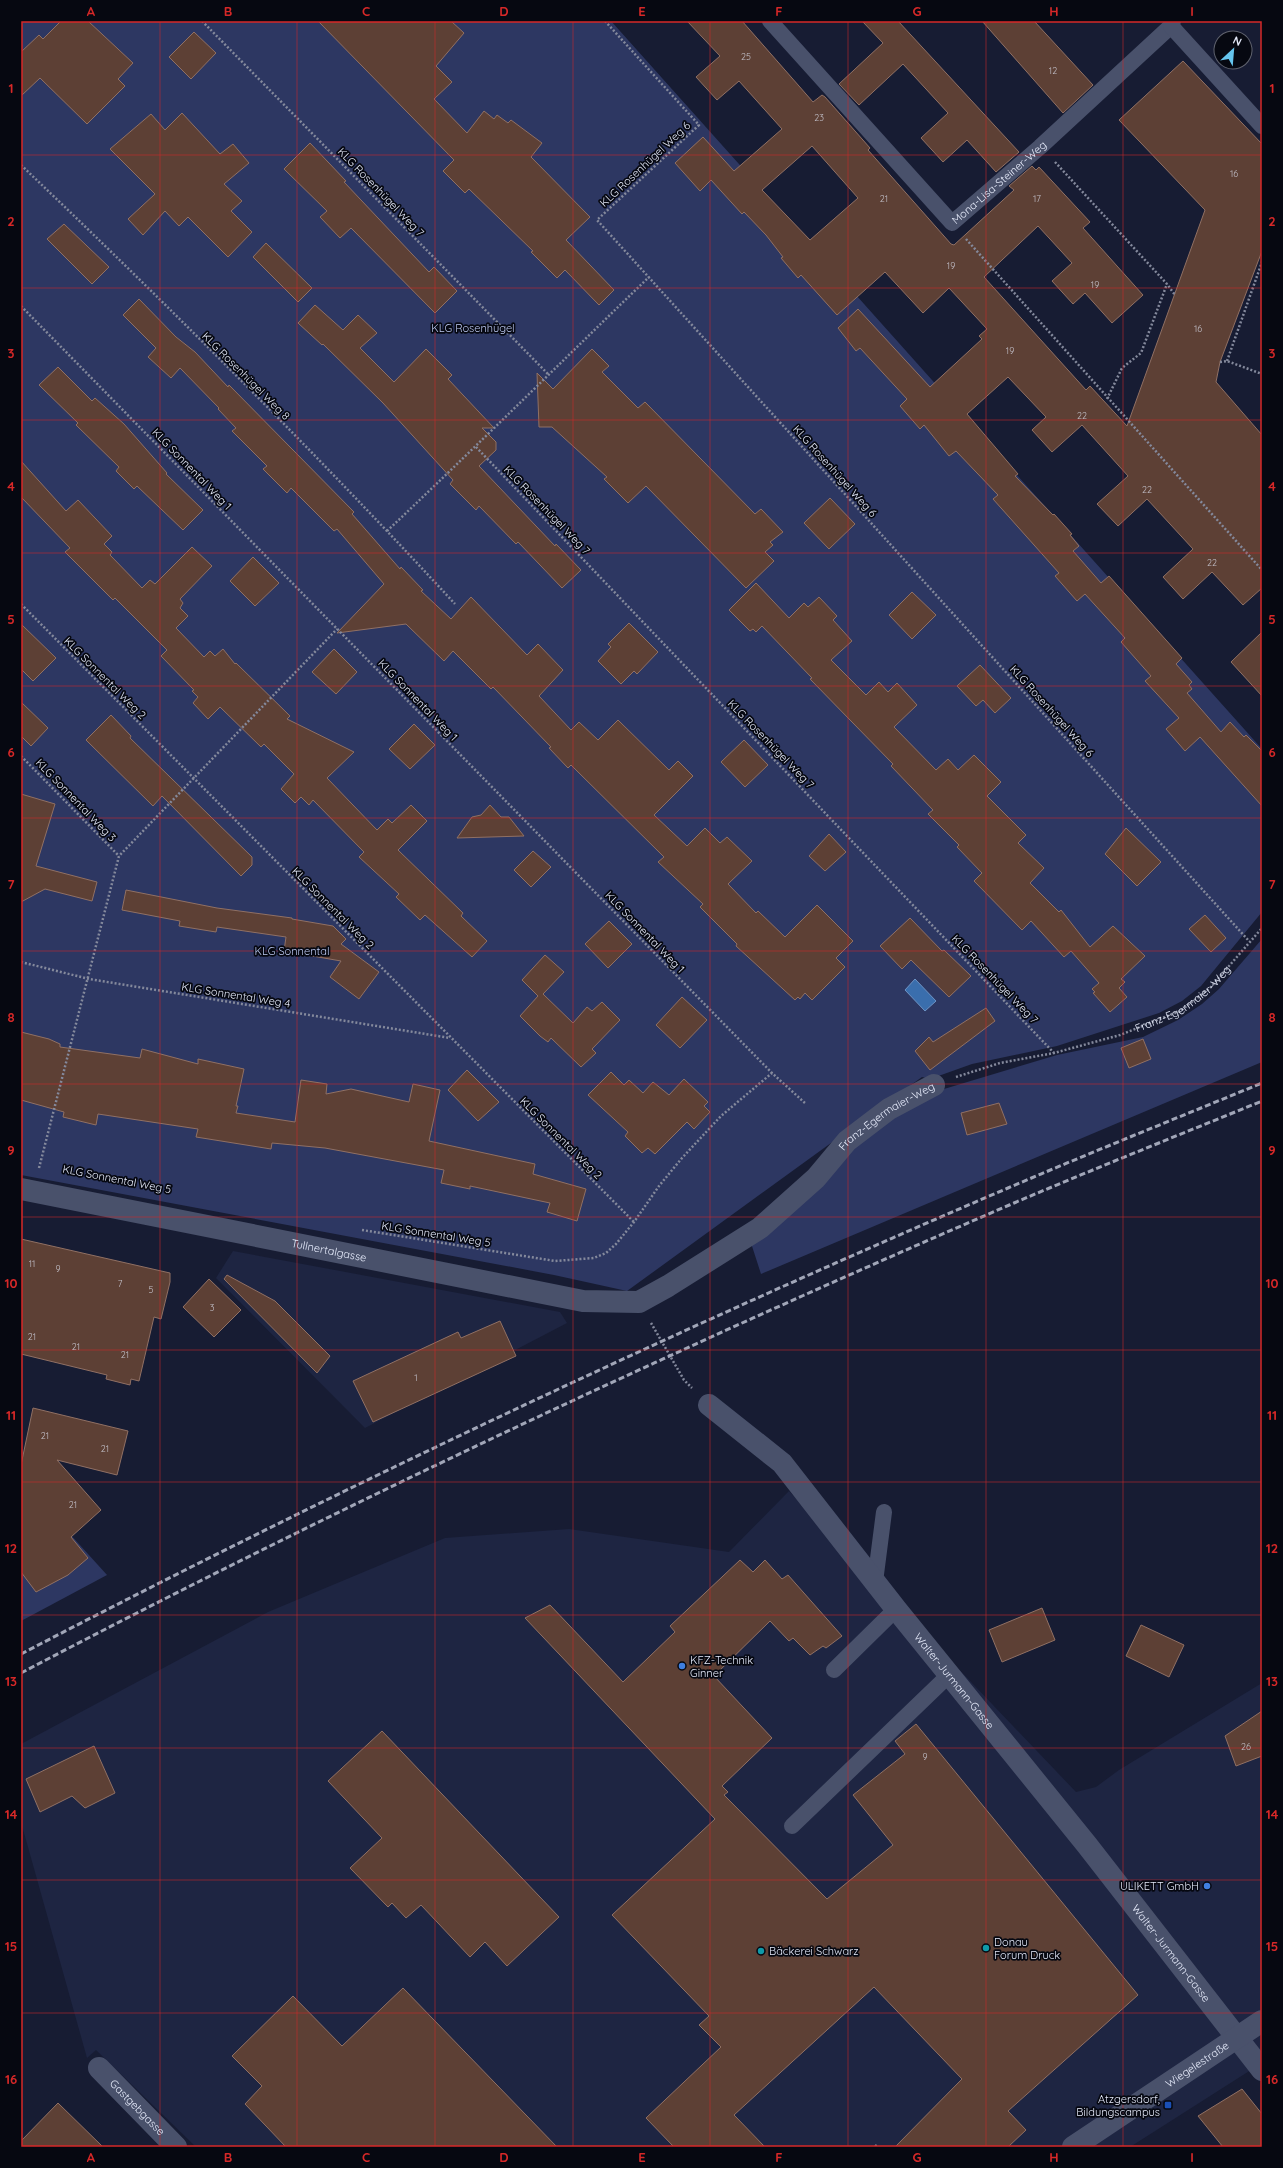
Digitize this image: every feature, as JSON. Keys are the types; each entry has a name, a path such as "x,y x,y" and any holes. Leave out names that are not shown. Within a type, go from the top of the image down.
{"street":[{"name":"Franz-Egermaier-Weg","path":"639,1302 760,1228 816,1178 848,1142 889,1109 934,1085"},
{"name":"Tullnertalgasse","path":"27,1191 583,1301 639,1302"},
{"name":"Walter-Jurmann-Gasse","path":"709,1405 777,1457 896,1609 1087,1845 1235,2038 1262,2070"},
{"name":"Wiegelestraße","path":"1073,2147 1235,2038 1262,2022"},
{"name":"Gastgebgasse","path":"99,2068 176,2147"}],"lane":[{"name":"Mona-Lisa-Steiner-Weg","path":"770,21 952,223 1040,146 1172,23"},
{"path":"1172,23 1262,126"},
{"path":"875,1582 884,1512"},
{"path":"834,1670 896,1609"},
{"path":"792,1826 949,1675"}],"path":[{"name":"KLG Rosenhügel Weg 7","path":"202,21 548,374"},
{"name":"KLG Rosenhügel Weg 6","path":"605,21 699,125 597,220 1249,941"},
{"path":"1040,146 1167,284 1175,295"},
{"name":"KLG Rosenhügel Weg 8","path":"21,165 124,264 387,531 455,604"},
{"path":"952,223 1262,570"},
{"path":"1226,361 1262,262"},
{"path":"387,531 476,447 548,374 650,277"},
{"path":"1108,399 1122,368 1141,353 1167,284"},
{"name":"KLG Sonnental Weg 1","path":"21,306 772,1073 806,1104"},
{"path":"1220,362 1226,361 1262,374"},
{"name":"KLG Rosenhügel Weg 7","path":"476,447 1054,1053"},
{"name":"KLG Sonnental Weg 2","path":"21,604 634,1222"},
{"path":"27,1191 88,979 119,856 192,777 338,629"},
{"name":"KLG Sonnental Weg 3","path":"21,756 119,856"},
{"name":"Franz-Egermaier-Weg","path":"934,1085 1000,1063 1054,1053 1120,1035 1180,1011 1210,988 1249,941 1262,928"},
{"name":"KLG Sonnental Weg 4","path":"21,962 88,979 450,1038"},
{"name":"KLG Sonnental Weg 5","path":"360,1230 568,1261 594,1258 606,1253 634,1222 659,1186 682,1158 721,1116 772,1073"},
{"path":"639,1302 684,1380 709,1405"}],"shaded area":[{"path":"915,979 936,1001 925,1011 905,990"},
{"path":"233,1251 560,1312 567,1323 365,1428 216,1278"},
{"path":"789,1491 1076,1792 1096,1787 1119,1770 1262,1683 1262,2078 1254,2068 1130,2147 196,2147 96,2050 87,2058 21,1822 21,1744 268,1612 445,1538 569,1529 729,1552"}],"green space":[{"path":"21,21 611,21 1262,749 1262,912 1201,986 1182,1001 1159,1013 1057,1046 972,1064 930,1079 922,1077 627,1291 554,1275 21,1175"},
{"path":"1262,939 1262,1062 761,1274 751,1243 858,1142 924,1095 1057,1055 1143,1037 1178,1020 1202,1004 1219,989"},
{"path":"21,1480 107,1575 21,1621"}],"building":[{"path":"61,21 88,21 133,63 118,79 125,86 87,124 40,78 21,96 21,52 39,35 43,39"},
{"path":"318,21 451,21 464,33 436,66 452,82 434,99 467,133 484,111 494,119 497,115 508,123 511,120 542,143 531,157 590,217 566,240 614,290 599,305 565,270 557,278 531,252 533,251 469,189 465,193 443,171 454,160"},
{"path":"687,21 742,21 813,102 822,95 825,97 870,148 868,150 951,244 954,245 1014,190 1009,186 1032,166 1036,170 1039,167 1090,222 1083,228 1143,295 1112,323 1085,293 1073,304 1052,281 1072,263 1038,226 984,277 1086,390 1090,386 1127,426 1205,210 1119,120 1183,61 1262,144 1262,251 1220,362 1216,382 1262,435 1262,588 1243,605 1212,572 1183,599 1163,577 1193,549 1147,499 1118,526 1097,504 1128,476 1082,425 1052,452 1032,430 1046,417 1008,377 967,414 1018,474 1015,476 1072,534 1070,535 1079,546 1073,551 1101,583 1109,576 1182,658 1176,664 1192,682 1189,685 1192,689 1187,693 1221,732 1230,722 1244,737 1246,735 1262,751 1262,806 1200,737 1185,751 1166,729 1179,718 1145,681 1151,676 1121,642 1125,638 1085,594 1077,601 1055,576 1059,573 993,499 998,495 956,451 949,456 924,425 920,429 900,406 907,399 860,348 856,351 838,328 858,309 930,387 982,339 979,336 987,329 949,288 923,313 885,272 837,315 801,275 798,278 781,258 783,257 766,235 744,212 742,214 711,180 700,191 675,163 703,137 734,171 782,129 739,81 717,100 696,77 720,56","holes":["812,146 858,198 810,240 762,190"]},
{"path":"862,21 898,21 1019,152 996,172 967,140 943,162 921,138 948,113 903,64 859,105 839,84 883,43"},
{"path":"982,21 1034,21 1093,85 1063,113"},
{"path":"194,32 216,53 191,79 169,57"},
{"path":"182,113 220,154 233,144 249,163 224,184 242,201 231,211 252,232 228,257 188,217 179,226 165,211 143,235 128,219 155,194 110,149 151,114 165,130"},
{"path":"310,143 346,181 344,182 429,272 434,267 457,291 435,313 351,228 340,238 320,217 327,211 284,169"},
{"path":"64,224 109,267 92,284 47,239"},
{"path":"266,243 312,288 298,302 253,257"},
{"path":"139,299 176,337 195,352 228,387 229,385 354,512 352,514 400,569 401,567 423,590 421,591 451,619 471,597 527,655 538,644 563,670 539,696 571,730 579,722 598,740 618,720 669,770 678,761 693,776 654,815 687,846 705,828 720,843 727,837 752,861 728,884 756,913 758,911 785,937 817,905 853,941 836,958 845,967 812,1000 805,993 800,999 798,997 795,1000 736,946 737,944 700,907 703,904 658,862 664,857 571,765 568,768 549,748 551,747 493,687 491,689 453,651 444,661 406,624 337,633 384,584 337,529 334,531 291,488 287,493 263,469 267,466 232,431 236,428 218,409 219,408 180,368 171,378 148,357 156,348 123,315"},
{"path":"315,305 343,330 358,315 377,333 360,348 394,382 426,349 452,375 448,379 494,428 482,428 496,442 496,450 479,466 555,546 556,544 581,570 562,588 518,542 516,544 479,506 476,510 450,484 453,480 383,403 323,344 322,345 298,323"},
{"path":"592,349 609,366 602,372 638,408 645,402 755,514 761,509 783,532 770,542 773,545 765,552 774,561 746,588 646,486 628,503 604,479 607,477 552,427 539,427 537,373 553,389"},
{"path":"58,367 92,401 95,398 124,424 167,473 166,474 203,510 183,530 137,486 134,489 116,471 119,467 76,425 78,423 39,385"},
{"path":"21,461 66,511 78,500 112,536 104,544 112,552 110,555 142,588 150,580 155,584 192,547 212,566 180,599 183,603 180,608 188,616 176,628 204,657 210,651 215,656 223,649 235,664 236,663 290,716 287,719 354,752 327,778 377,830 388,819 392,823 411,805 427,821 398,850 463,913 461,916 487,941 472,957 425,915 420,920 396,897 399,894 359,857 364,852 313,800 309,805 301,797 295,803 281,789 294,774 264,744 261,747 220,707 208,719 193,703 198,697 192,691 194,690 161,656 167,650 115,598 113,600 65,552 70,548 21,497"},
{"path":"830,498 855,524 829,549 804,523"},
{"path":"253,557 279,583 255,606 230,581"},
{"path":"756,583 789,618 804,603 808,607 819,597 837,616 833,620 852,641 831,660 866,695 879,682 888,692 897,683 917,705 894,727 936,770 948,759 958,770 974,755 1001,782 987,796 1026,835 1018,843 1044,868 1030,883 1059,912 1061,910 1090,947 1113,926 1145,956 1121,979 1125,982 1119,988 1127,997 1110,1012 1093,993 1095,992 1092,989 1099,983 1071,951 1064,957 1031,921 1022,930 974,881 982,873 957,847 959,845 928,814 933,810 891,766 893,764 810,679 812,678 762,626 756,632 753,629 750,631 729,610"},
{"path":"912,592 936,615 912,639 889,615"},
{"path":"629,623 658,652 637,674 634,671 621,684 598,661 611,647 608,644"},
{"path":"21,624 56,658 33,681 21,669"},
{"path":"1262,632 1262,696 1231,662"},
{"path":"334,649 357,672 336,694 312,672"},
{"path":"980,665 1011,698 995,713 983,700 976,706 957,686"},
{"path":"21,702 48,728 31,746 21,736"},
{"path":"111,715 131,736 130,738 252,857 252,865 241,876 162,796 153,806 86,740"},
{"path":"414,724 435,745 410,769 389,749"},
{"path":"744,740 768,765 745,787 721,762"},
{"path":"21,794 55,804 36,866 97,882 92,901 45,889 21,902"},
{"path":"490,805 501,817 509,817 524,836 457,838 472,817 481,815"},
{"path":"1126,828 1161,862 1137,886 1105,854"},
{"path":"829,834 846,852 825,871 809,856"},
{"path":"533,851 551,867 531,887 514,870"},
{"path":"126,890 217,908 292,918 333,926 346,939 341,944 379,972 359,999 330,977 341,961 284,951 286,937 217,927 216,932 179,926 180,921 122,910"},
{"path":"1205,915 1226,938 1211,952 1189,929"},
{"path":"910,918 942,951 944,950 971,976 949,997 911,960 902,969 880,946"},
{"path":"609,921 632,944 608,968 585,944"},
{"path":"545,955 564,972 543,994 573,1023 587,1007 592,1011 602,1002 620,1020 592,1049 596,1053 581,1067 551,1038 548,1042 520,1016 538,996 522,980"},
{"path":"682,997 707,1020 680,1048 656,1025"},
{"path":"986,1008 995,1021 930,1070 915,1051 929,1037 933,1042"},
{"path":"21,1032 49,1039 60,1044 60,1047 140,1058 142,1049 198,1064 198,1059 244,1069 236,1106 238,1106 236,1113 295,1122 301,1080 327,1084 326,1094 351,1089 409,1102 413,1084 440,1090 429,1141 535,1164 533,1174 586,1189 577,1221 547,1212 550,1203 470,1186 470,1189 441,1183 444,1170 325,1148 272,1143 271,1149 196,1137 198,1129 98,1114 96,1125 63,1117 64,1112 21,1100"},
{"path":"1143,1039 1151,1059 1129,1068 1121,1048"},
{"path":"467,1070 499,1102 478,1121 448,1090"},
{"path":"611,1072 624,1085 629,1080 643,1093 653,1082 669,1095 684,1079 708,1102 704,1106 710,1112 694,1129 687,1122 655,1154 648,1148 642,1153 625,1136 628,1132 588,1095"},
{"path":"999,1103 1007,1124 967,1135 961,1113"},
{"path":"21,1239 170,1273 170,1282 161,1319 154,1317 139,1381 131,1379 130,1385 106,1379 107,1375 21,1354"},
{"path":"227,1275 275,1301 330,1356 317,1373 224,1279"},
{"path":"209,1279 241,1310 214,1337 183,1307"},
{"path":"500,1321 516,1356 373,1422 353,1381 458,1332 461,1338"},
{"path":"33,1408 128,1431 117,1475 57,1460 101,1510 71,1537 88,1558 68,1575 36,1592 21,1572 21,1465"},
{"path":"740,1560 753,1572 765,1560 782,1579 788,1575 842,1636 826,1648 823,1646 810,1655 793,1638 789,1641 770,1621 714,1676 772,1738 722,1786 728,1792 724,1795 827,1899 893,1845 853,1795 905,1754 895,1741 916,1724 1138,1995 1008,2111 1026,2130 1008,2147 895,2147 962,2079 874,1987 734,2115 765,2147 674,2147 646,2118 721,2047 699,2025 709,2016 612,1915 715,1819 525,1618 550,1605 623,1682 675,1632 670,1626"},
{"path":"1042,1608 1055,1640 1002,1662 989,1630"},
{"path":"1141,1625 1184,1645 1169,1677 1126,1656"},
{"path":"1262,1711 1262,1756 1236,1766 1225,1736"},
{"path":"382,1731 559,1917 507,1966 485,1942 470,1957 421,1905 406,1918 392,1903 388,1907 350,1868 382,1838 328,1781"},
{"path":"94,1746 115,1793 85,1808 72,1796 40,1812 26,1779"},
{"path":"403,1988 557,2147 286,2147 245,2104 262,2086 232,2056 293,1996 342,2046"},
{"path":"1242,2089 1262,2114 1262,2147 1223,2147 1198,2116"},
{"path":"58,2103 103,2147 21,2147 21,2141"}],"railway":[{"path":"21,1654 387,1470 634,1354 883,1242 1008,1188 1262,1083"},
{"path":"21,1673 266,1548 389,1488 638,1371 1014,1203 1262,1101"}],"place":[{"name":"KFZ-Technik Ginner","path":"682,1666"},
{"name":"ULIKETT GmbH","path":"1207,1886"},
{"name":"Donau Forum Druck","path":"986,1948"},
{"name":"Bäckerei Schwarz","path":"761,1951"},
{"name":"Atzgersdorf, Bildungscampus","path":"1168,2105"}],"park label":[{"name":"KLG Rosenhügel","path":"473,328"},
{"name":"KLG Sonnental","path":"292,951"}]}
